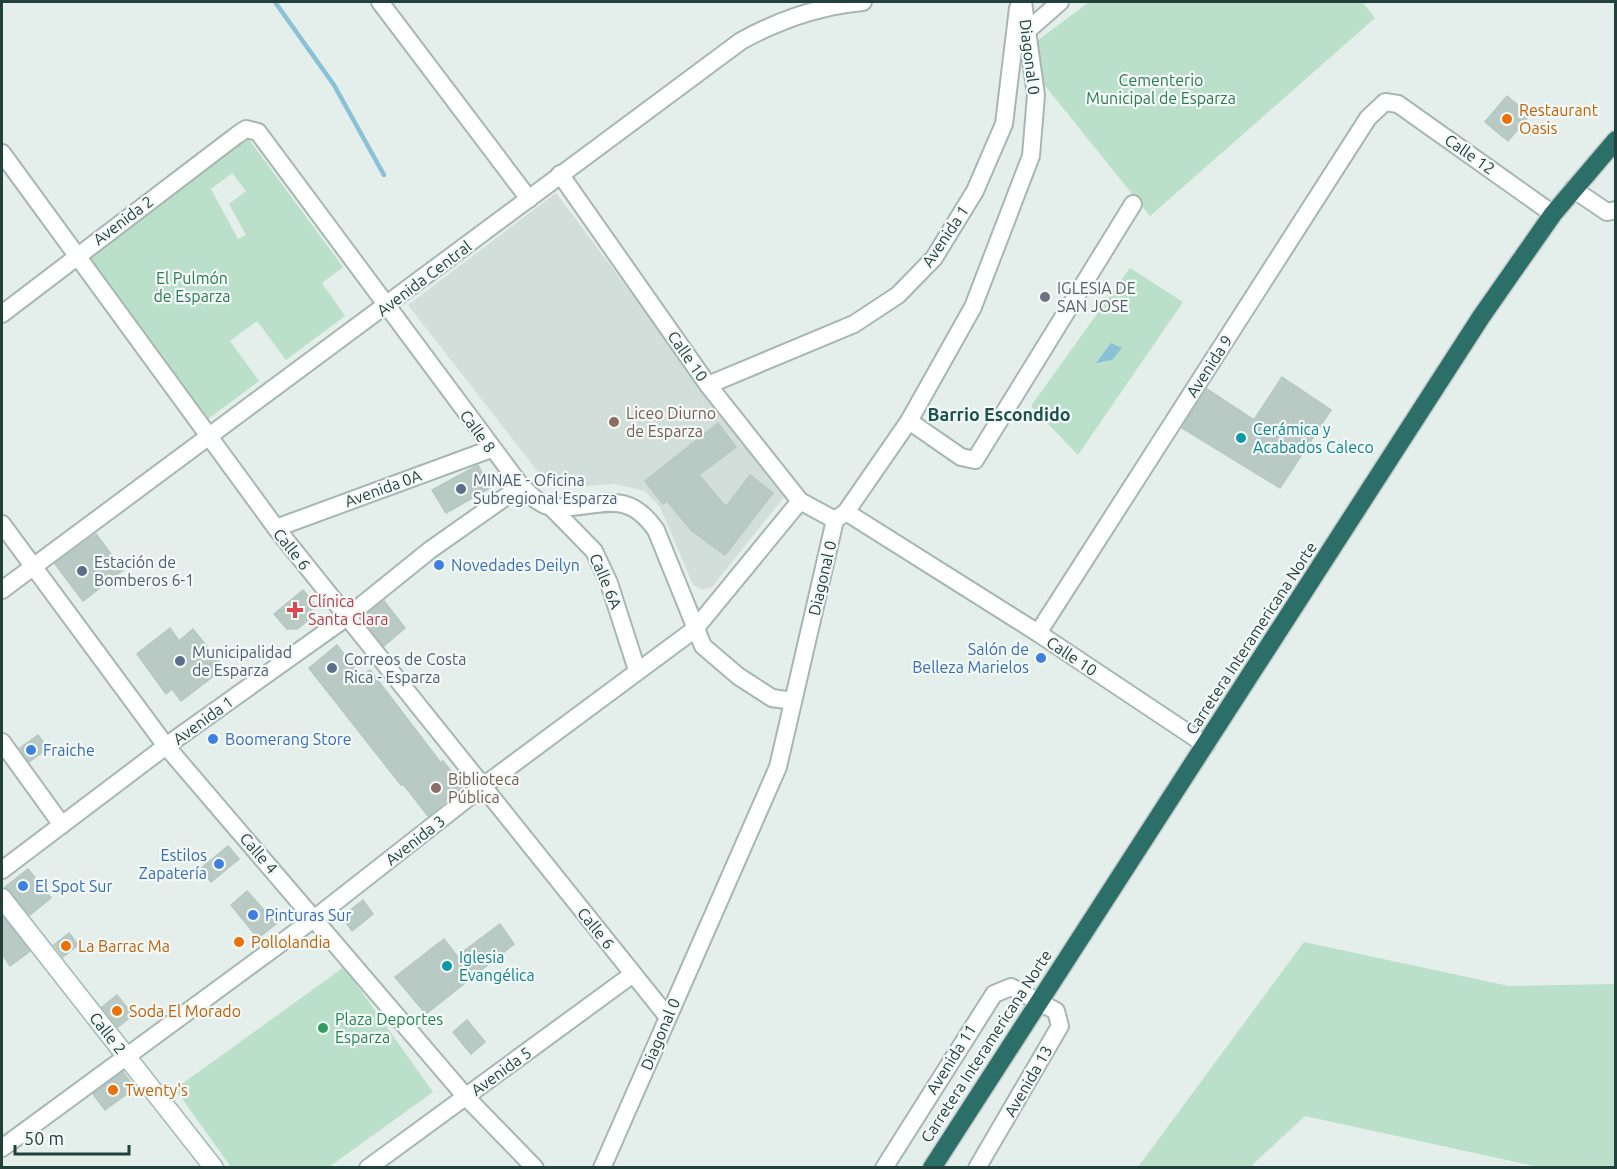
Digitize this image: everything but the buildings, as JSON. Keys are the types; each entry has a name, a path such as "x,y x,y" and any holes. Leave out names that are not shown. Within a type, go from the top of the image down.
{"highway":[{"name":"Carretera Interamericana Norte","path":"932,1167 1481,317 1553,214 1616,140"}],"street":[{"path":"380,2 529,198"},
{"name":"Avenida Central","path":"2,590 741,41 772,24 837,4 863,2"},
{"name":"Diagonal 0","path":"602,1167 778,767 841,516 909,421 973,307 1031,156 1036,96 1021,2"},
{"name":"Avenida 1","path":"708,385 854,324 898,295 934,258 975,191 1004,124 1021,2"},
{"path":"1027,31 1060,2"},
{"name":"Calle 12","path":"1384,102 1398,104 1553,214"},
{"name":"Avenida 9","path":"1038,633 1368,118 1384,102"},
{"name":"Avenida 2","path":"2,314 75,256 246,129"},
{"name":"Calle 8","path":"246,129 258,132 388,305 491,449 521,486 536,500 551,507"},
{"name":"Calle 6","path":"2,153 75,256 276,528 667,1016"},
{"name":"Calle 10","path":"560,174 708,385 800,501 841,516 1038,633 1206,745"},
{"path":"1573,189 1607,212 1616,210"},
{"path":"909,421 961,457 975,460 1133,204"},
{"name":"Avenida 0A","path":"276,528 491,449"},
{"name":"Avenida 1","path":"2,870 166,746 347,617 430,550 521,486"},
{"name":"Avenida 3","path":"2,1149 315,918 482,787 695,629 800,501"},
{"path":"551,507 612,502 632,506 646,515 656,530 703,646 738,676 772,698 793,700"},
{"name":"Calle 6A","path":"551,507 594,550 609,583 637,670"},
{"name":"Calle 4","path":"2,524 166,746 466,1097 535,1167"},
{"path":"2,742 62,825"},
{"name":"Calle 2","path":"2,898 214,1167"},
{"name":"Avenida 5","path":"368,1167 633,974"},
{"name":"Avenida 11","path":"884,1167 994,994 1011,987 1038,1000"},
{"name":"Avenida 13","path":"977,1167 1060,1026 1056,1011 1038,1000"}],"shaded area":[{"name":"Liceo Diurno de Esparza","path":"556,193 784,497 712,587 703,590 693,585 660,507 645,491 615,484 571,487 545,481 408,305"}],"green space":[{"name":"Cementerio Municipal de Esparza","path":"1089,2 1362,2 1375,18 1150,216 1042,82 1037,41"},
{"name":"El Pulmón de Esparza","path":"248,138 343,267 322,283 345,316 286,360 257,321 230,341 259,381 208,419 88,258","holes":["232,173 246,191 229,204 246,235 238,239 211,189"]},
{"path":"1130,268 1183,302 1078,455 1031,406"},
{"path":"1304,942 1509,986 1615,984 1615,1167 1539,1167 1305,1116 1250,1167 1138,1167"},
{"name":"Plaza Deportes Esparza","path":"344,967 433,1092 329,1167 231,1167 175,1089"}],"water":[{"path":"1111,343 1122,348 1112,360 1096,363"}],"waterway":[{"path":"275,2 334,85 384,175"}],"place":[{"name":"Restaurant Oasis","path":"1507,119"},
{"name":"IGLESIA DE SAN JOSE","path":"1045,297"},
{"name":"Liceo Diurno de Esparza","path":"614,422"},
{"name":"Cerámica y Acabados Caleco","path":"1241,438"},
{"name":"MINAE - Oficina Subregional Esparza","path":"461,489"},
{"name":"Novedades Deilyn","path":"439,565"},
{"name":"Estación de Bomberos 6-1","path":"82,571"},
{"name":"Clínica Santa Clara","path":"295,610"},
{"name":"Salón de Belleza Marielos","path":"1041,658"},
{"name":"Municipalidad de Esparza","path":"180,661"},
{"name":"Correos de Costa Rica - Esparza","path":"332,668"},
{"name":"Boomerang Store","path":"213,739"},
{"name":"Fraiche","path":"31,750"},
{"name":"Biblioteca Pública","path":"436,788"},
{"name":"Estilos Zapatería","path":"219,864"},
{"name":"El Spot Sur","path":"23,886"},
{"name":"Pinturas Sur","path":"253,915"},
{"name":"Pollolandia","path":"239,942"},
{"name":"La Barrac Ma","path":"66,946"},
{"name":"Iglesia Evangélica","path":"447,966"},
{"name":"Soda El Morado","path":"117,1011"},
{"name":"Plaza Deportes Esparza","path":"323,1028"},
{"name":"Twenty's","path":"113,1090"}],"district":[{"name":"Barrio Escondido","path":"999,414"}]}
